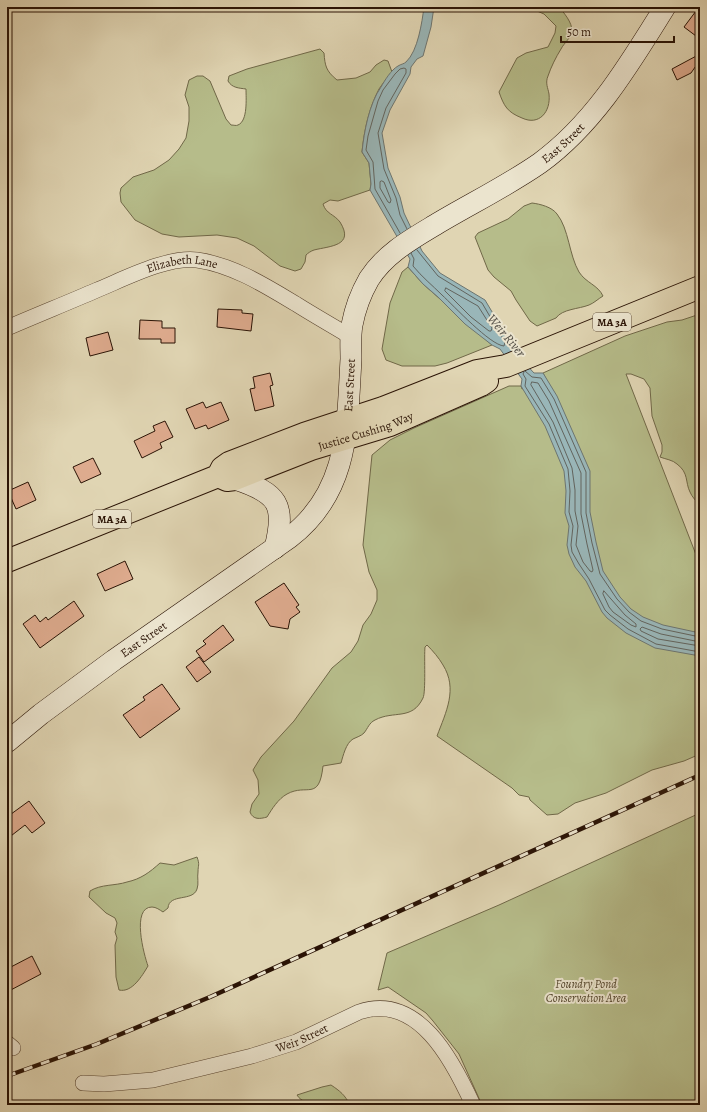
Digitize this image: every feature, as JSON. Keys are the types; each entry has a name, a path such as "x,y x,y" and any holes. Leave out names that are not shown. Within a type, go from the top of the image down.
{"main road":[{"name":"East Street","path":"7,742 41,714 114,660 275,548 306,524 324,501 339,466 346,429 352,346 352,324 364,288 382,262 409,240 515,179 540,162 566,141 586,121 604,99 633,58 665,7"},
{"name":"Justice Cushing Way","path":"7,561 227,478 222,468 229,463 304,434 390,425 482,385 515,362 700,287"},
{"path":"227,478 262,489 274,499 279,512 280,521 280,531 275,548"}],"street":[{"name":"Elizabeth Lane","path":"7,328 161,265 181,260 197,260 244,275 351,337"},
{"name":"Weir Street","path":"83,1084 153,1080 252,1056 296,1042 369,1008 379,1008 399,1012 412,1018 426,1029 449,1059 473,1105"}],"green space":[{"path":"506,7 559,7 571,24 572,31 570,36 557,55 547,79 549,94 548,106 546,112 539,119 528,120 509,111 499,92 517,58 526,53 548,47 555,33 556,26 544,14 537,11 507,9"},
{"path":"320,49 324,53 328,71 337,80 356,78 370,72 376,65 384,60 388,61 392,72 375,96 364,136 362,152 369,163 371,184 370,190 338,201 330,200 323,204 326,210 340,222 344,230 345,236 339,244 310,252 306,255 305,262 301,269 295,271 280,266 254,246 237,238 217,235 179,237 162,234 135,220 121,202 121,188 133,177 154,170 169,160 186,138 189,121 189,107 185,95 189,80 197,76 203,76 210,81 226,119 231,125 237,125 241,123 245,114 246,89 232,85 228,81 229,76 247,69"},
{"path":"532,203 549,208 557,214 567,234 573,258 579,272 601,292 603,296 589,305 566,311 556,318 537,326 530,321 511,291 488,270 475,237 478,233 508,219 524,206"},
{"path":"408,267 423,284 492,345 447,363 435,366 402,366 386,360 382,349 390,303 402,272"},
{"path":"700,314 700,505 694,499 688,488 685,474 681,467 660,457 662,445 652,416 650,388 644,379 631,374 626,374 700,565 700,754 684,761 652,770 606,793 575,803 558,814 547,815 530,800 529,797 519,795 512,788 437,736 447,709 450,683 443,665 427,645 425,647 424,694 419,705 414,710 402,714 382,717 373,721 364,733 348,743 341,763 323,766 321,777 315,788 294,791 287,794 278,801 267,817 255,818 251,815 250,812 252,804 259,794 258,780 253,770 261,757 294,721 332,668 351,652 358,641 363,625 371,614 377,600 377,590 369,572 363,545 372,455 390,440 414,428 509,386 521,386 522,389 546,379 543,373 625,336 667,322 682,320"},
{"name":"Foundry Pond Conservation Area","path":"700,813 700,1105 482,1105 459,1054 426,1013 388,987 378,990 387,953 499,905"},
{"path":"197,857 199,863 198,885 195,893 172,901 169,903 168,908 163,912 152,907 146,909 142,915 140,923 142,942 148,966 136,983 128,989 119,990 116,977 115,945 117,938 115,932 117,923 115,918 106,913 89,897 90,891 99,887 137,879 160,863 174,865"},
{"path":"331,1085 346,1098 350,1105 329,1106 314,1104 301,1099 297,1095 322,1087"}],"water":[{"path":"424,7 434,7 431,27 423,56 417,59 411,67 410,74 390,110 382,133 388,168 400,197 404,213 422,251 440,273 485,300 510,342 509,346 534,373 543,373 557,396 590,471 590,512 596,542 603,571 620,597 631,609 643,617 663,625 700,633 700,656 655,648 626,633 607,618 602,612 586,581 575,567 569,554 567,545 569,526 565,513 566,491 564,471 545,426 521,386 522,379 500,349 492,345 465,324 423,284 408,267 410,259 370,190 371,184 369,163 362,152 370,110 388,75 399,65 406,62 414,51 419,36"}],"building":[{"path":"700,7 700,39 684,27"},
{"path":"700,54 700,60 691,73 677,80 672,69"},
{"path":"218,309 242,310 242,313 253,314 251,331 217,327"},
{"path":"140,320 162,321 162,328 175,328 175,343 161,343 161,339 139,339"},
{"path":"108,332 113,350 90,356 86,338"},
{"path":"270,373 273,385 270,386 274,406 255,411 250,389 255,388 253,377"},
{"path":"203,402 206,408 221,402 229,420 208,429 206,425 195,429 186,409"},
{"path":"165,421 173,437 160,443 162,448 142,458 134,441 155,431 153,426"},
{"path":"93,458 101,474 81,483 73,467"},
{"path":"28,482 36,500 16,509 8,491"},
{"path":"125,561 133,579 105,591 97,574"},
{"path":"284,583 299,605 296,607 300,612 290,619 288,629 270,626 255,602"},
{"path":"74,601 84,616 40,648 23,624 35,615 40,622 46,617 48,620"},
{"path":"223,625 234,640 204,662 196,651 206,644 203,641"},
{"path":"199,657 211,672 197,682 186,667"},
{"path":"162,684 180,709 140,738 123,715 145,700 143,697"},
{"path":"29,801 45,823 32,833 25,825 7,839 7,817"},
{"path":"32,956 41,974 7,992 7,969"}],"railway":[{"path":"7,1076 97,1044 210,997 700,775"}],"water label":[{"name":"Weir River","path":"507,335"}]}
